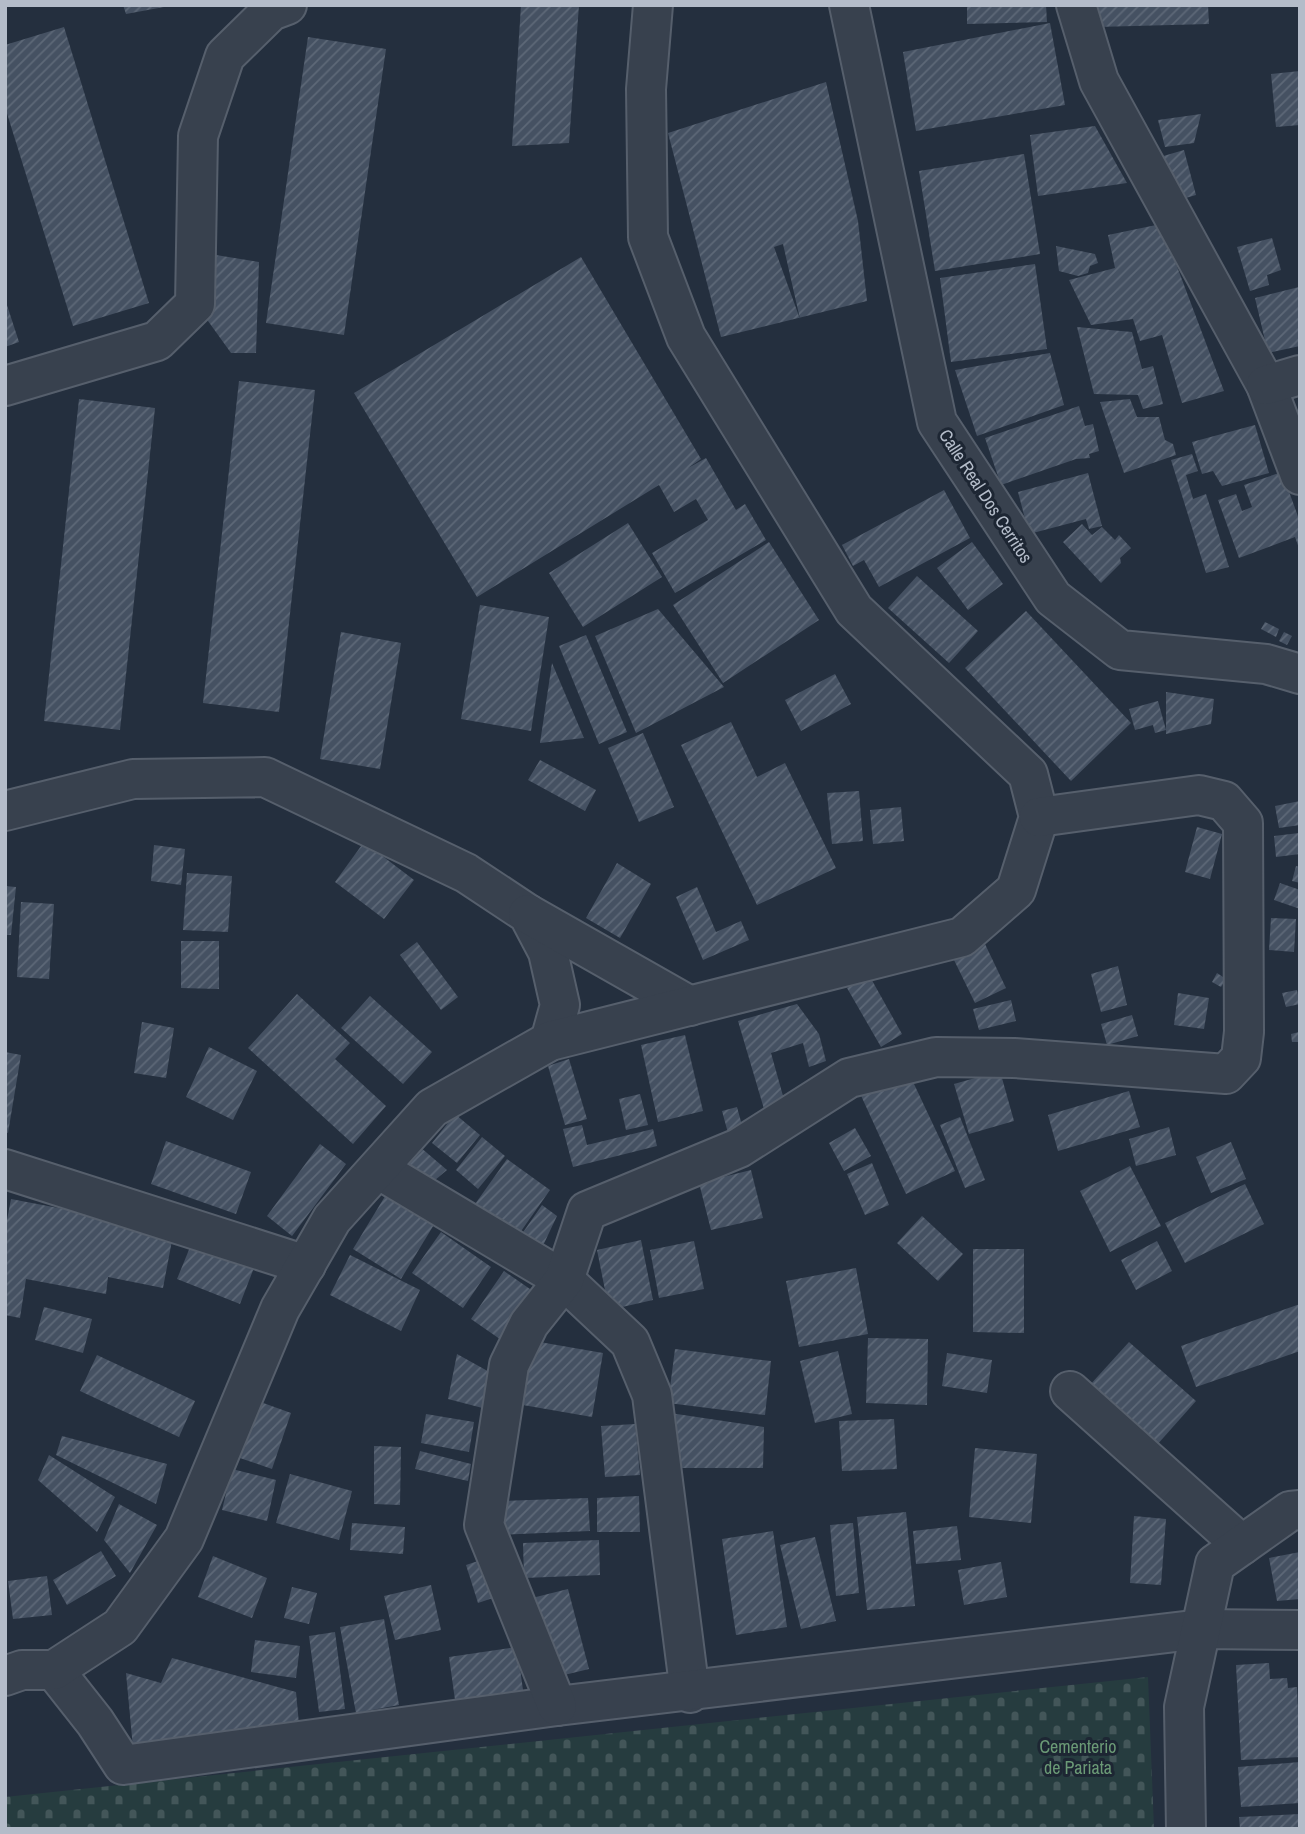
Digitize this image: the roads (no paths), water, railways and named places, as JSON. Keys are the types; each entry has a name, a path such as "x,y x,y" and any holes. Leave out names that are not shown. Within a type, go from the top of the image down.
{"street":[{"path":"5,386 157,341 195,304 198,136 225,56 271,11 287,5"},
{"path":"5,1676 22,1670 54,1670 120,1628 184,1539 281,1309 332,1219 432,1108 550,1041 962,937 1016,890 1039,817 1028,774 854,610 686,337 648,237 646,89 653,5"},
{"name":"Calle Real Dos Cerritos","path":"849,5 937,422 1053,598 1120,650 1266,664 1300,674"},
{"path":"1076,5 1099,81 1283,380 1300,475"},
{"path":"5,811 133,779 265,777 466,873 528,914 690,1006"},
{"path":"557,1706 484,1525 509,1365 529,1324 565,1280 587,1211 739,1148 849,1078 936,1057 1014,1058 1226,1074 1241,1058 1244,1032 1243,823 1224,801 1199,795 1039,817"},
{"path":"528,914 548,951 560,1005 550,1041"},
{"path":"5,1169 306,1265"},
{"path":"378,1169 565,1280 630,1342 652,1395 690,1693"},
{"path":"1070,1391 1242,1545"},
{"path":"1186,1829 1184,1707 1215,1564 1290,1511 1300,1510"},
{"path":"54,1670 96,1722 123,1765 557,1706 690,1693 1201,1629 1300,1630"}],"park label":[{"name":"Cementerio de Pariata","path":"1078,1756"}]}
